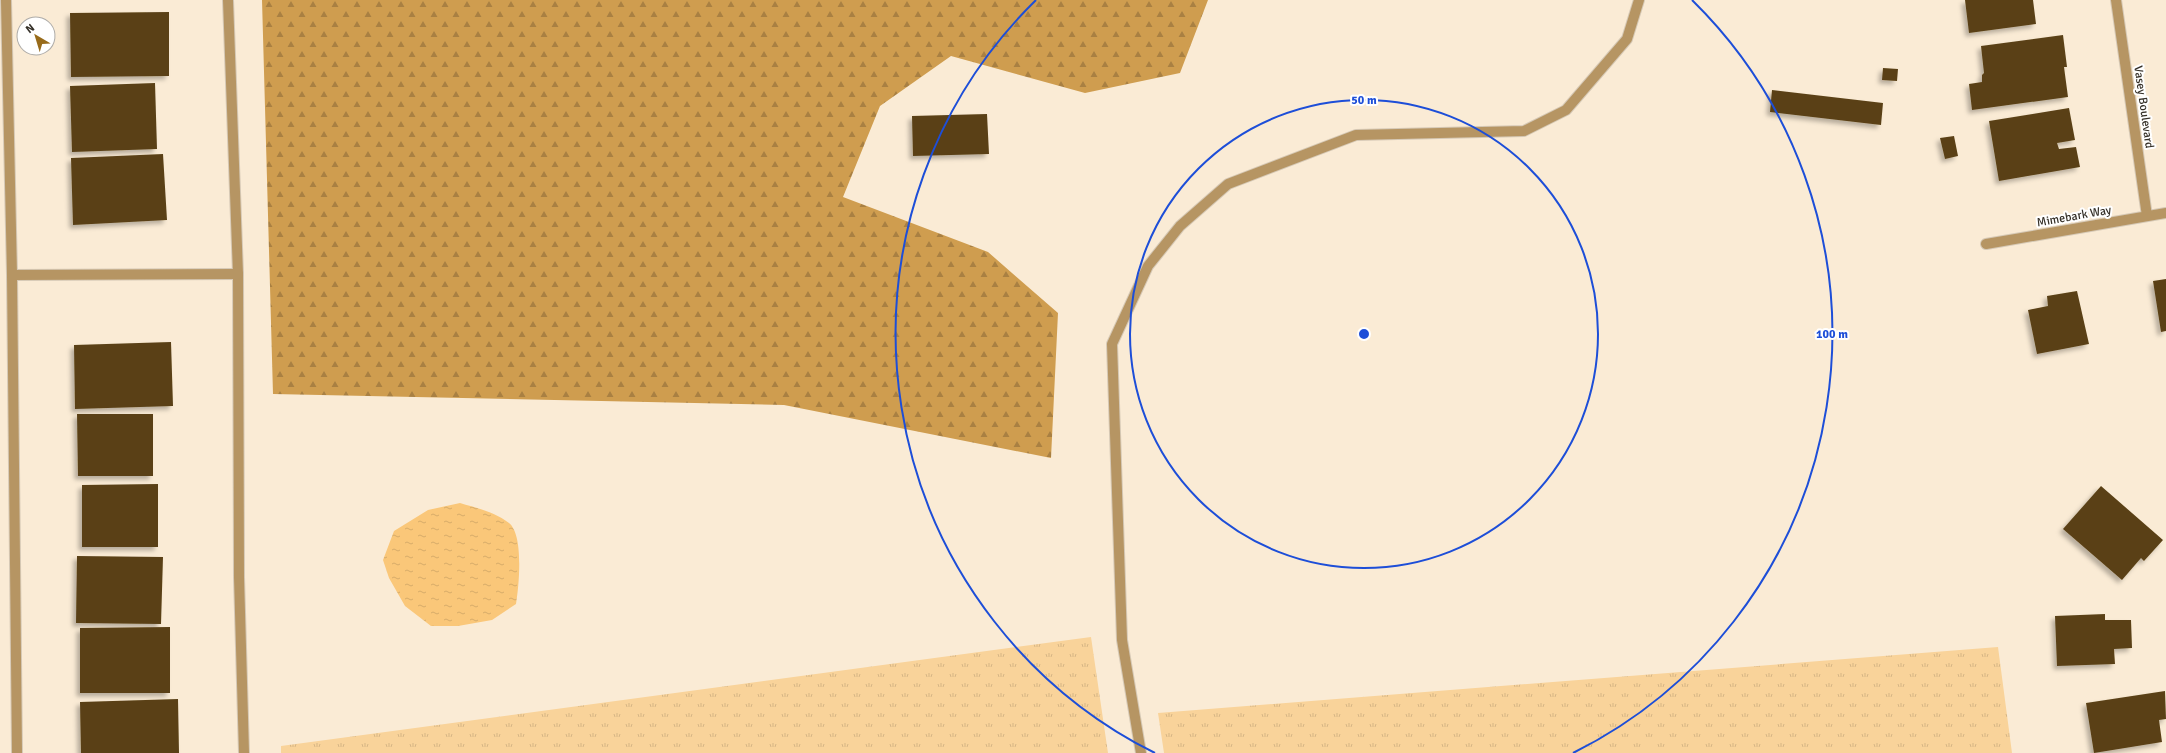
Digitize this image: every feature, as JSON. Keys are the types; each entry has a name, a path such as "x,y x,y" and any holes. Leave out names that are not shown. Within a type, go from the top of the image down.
{"street":[{"path":"6,0 3,69 12,275 17,753"},
{"path":"228,0 238,274 239,577 244,753"},
{"path":"1141,753 1122,640 1112,344 1148,266 1180,226 1228,184 1356,135 1524,131 1566,110 1627,39 1639,0"},
{"name":"Vasey Boulevard","path":"2116,0 2147,216"},
{"name":"Mimebark Way","path":"1986,244 2166,213"},
{"path":"12,275 238,274"}],"green space":[{"path":"262,0 1208,0 1180,73 1085,93 951,56 880,106 843,197 988,252 1058,313 1051,458 784,405 273,394"},
{"path":"1091,637 1108,753 281,753 281,746"},
{"path":"1998,647 2012,753 1164,753 1158,713"}],"water":[{"path":"460,503 498,516 509,523 514,529 519,549 519,574 516,604 492,620 458,626 431,626 405,606 389,578 383,560 394,531 428,510"}],"building":[{"path":"1965,0 2033,0 2036,24 1969,33"},
{"path":"169,12 169,76 71,77 70,13"},
{"path":"2063,35 2067,67 2064,67 2068,97 1972,110 1969,84 1982,82 1982,75 1984,73 1981,46"},
{"path":"1883,68 1898,69 1897,81 1882,80"},
{"path":"155,83 157,149 72,152 70,86"},
{"path":"1772,90 1883,103 1881,125 1770,112"},
{"path":"2069,108 2075,140 2057,143 2059,149 2076,147 2080,167 1999,181 1989,121"},
{"path":"987,114 989,154 913,156 912,116"},
{"path":"1954,136 1958,156 1945,159 1940,138"},
{"path":"163,154 167,220 73,225 71,158"},
{"path":"2166,279 2166,331 2161,332 2153,281"},
{"path":"2077,291 2089,344 2037,354 2028,310 2048,306 2047,296"},
{"path":"171,342 173,406 75,409 74,345"},
{"path":"77,414 153,414 153,476 78,476"},
{"path":"158,484 158,547 82,547 82,485"},
{"path":"2101,486 2163,540 2144,561 2141,558 2122,580 2063,529"},
{"path":"77,556 163,557 161,624 76,623"},
{"path":"2105,614 2105,620 2131,620 2132,648 2114,649 2115,664 2057,666 2055,616"},
{"path":"170,627 170,693 80,693 80,628"},
{"path":"2165,691 2166,719 2159,720 2162,742 2094,753 2086,703"},
{"path":"178,699 179,753 81,753 80,702"}]}
